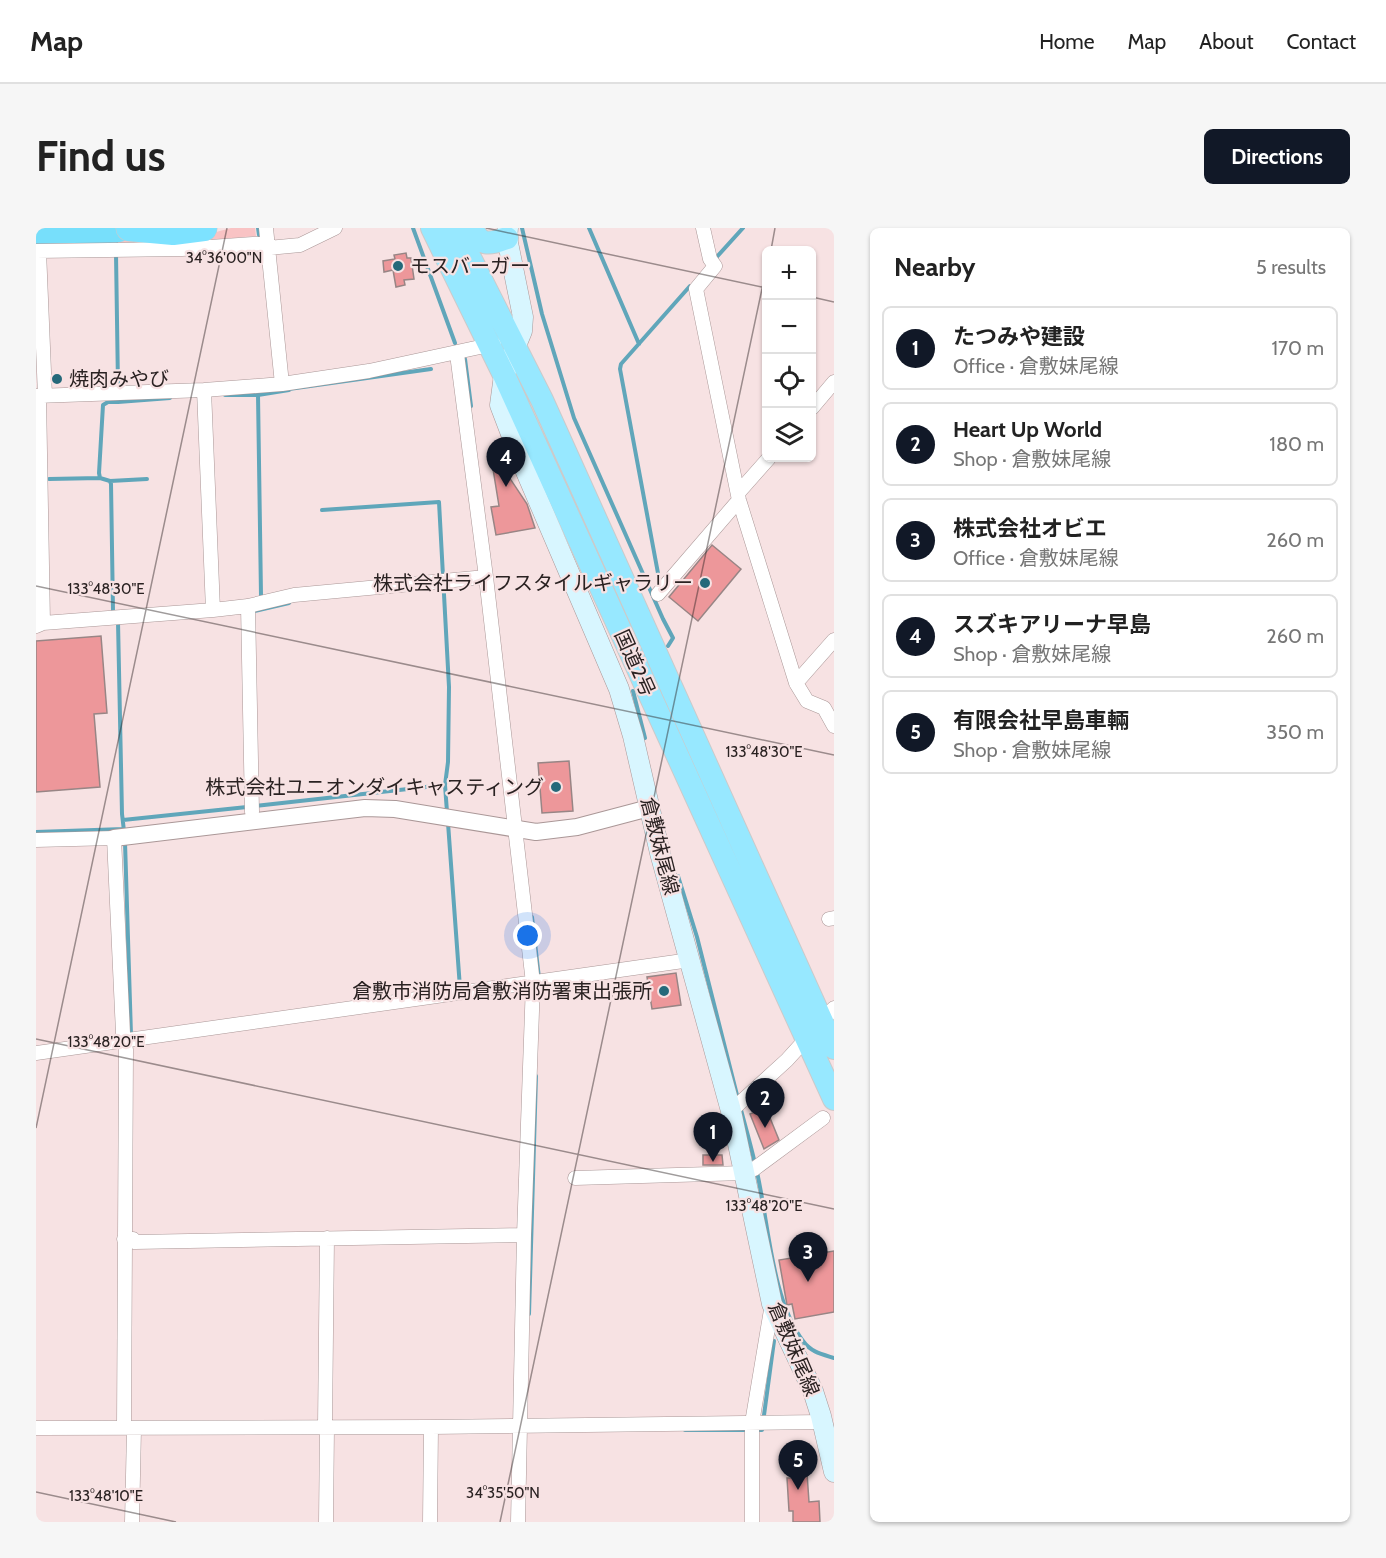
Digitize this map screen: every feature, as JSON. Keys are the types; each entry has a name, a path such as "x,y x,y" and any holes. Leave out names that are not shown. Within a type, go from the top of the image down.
{"highway":[{"path":"120,242 204,228"},
{"name":"国道2号","path":"432,228 490,344 806,1039 828,1109"},
{"name":"国道2号","path":"455,228 542,400 828,1015 834,1048"},
{"path":"472,228 478,239 486,243 508,233"}],"main road":[{"name":"倉敷妹尾線","path":"508,233 523,317 522,331 504,375 500,405 521,460 619,689 633,736 660,853 753,1169 772,1304 826,1418 834,1472"}],"street":[{"path":"266,228 282,384"},
{"path":"335,228 300,245 182,249 120,242 38,251 40,624 213,610 248,610 294,595 486,577"},
{"path":"703,228 712,261 716,266 696,289 737,500 799,688 807,701 824,708 834,726"},
{"path":"40,396 204,394 369,371 457,354 490,344 515,347"},
{"path":"457,354 537,983 524,1235 518,1522"},
{"path":"816,403 834,382"},
{"path":"204,394 213,610"},
{"path":"658,594 766,462"},
{"path":"248,610 252,809"},
{"path":"799,688 834,640"},
{"path":"36,840 114,838 365,808 395,809 536,832 577,827 649,808"},
{"path":"114,838 126,1038 129,1428 132,1522"},
{"path":"36,1053 126,1038 537,983 690,960"},
{"path":"736,1106 787,1059 828,1015"},
{"path":"575,1178 753,1169 828,1109"},
{"path":"128,1239 135,1242 524,1235"},
{"path":"326,1522 327,1238"},
{"path":"752,1522 757,1426 772,1304"},
{"path":"36,1428 757,1426 826,1418"},
{"path":"430,1522 431,1427"}],"shaded area":[{"path":"231,228 255,228 256,236 174,243 120,243 119,236 194,238"}],"building":[{"name":"モスバーガー","path":"406,253 407,258 411,258 414,279 404,280 405,285 396,287 393,270 384,272 383,261 395,259 394,255"},
{"path":"503,468 527,504 535,528 496,535 491,507 499,506 493,469"},
{"name":"株式会社ライフスタイルギャラリー","path":"712,545 741,569 698,621 669,597"},
{"path":"101,636 107,713 94,714 100,787 36,792 36,641"},
{"name":"株式会社ユニオンダイキャスティング","path":"569,761 573,811 542,813 538,763"},
{"name":"倉敷市消防局倉敷消防署東出張所","path":"676,973 681,1005 652,1009 647,977"},
{"path":"766,1108 779,1140 764,1149 750,1114"},
{"path":"703,1155 722,1155 723,1165 703,1165"},
{"path":"834,1251 834,1312 795,1319 792,1304 787,1305 779,1260"},
{"path":"798,1473 807,1473 809,1502 819,1501 820,1522 793,1522 793,1511 789,1511 787,1478 799,1478"}],"waterway":[{"path":"36,238 112,233 135,228"},
{"path":"258,228 259,235"},
{"path":"413,228 455,343"},
{"path":"522,228 542,314 574,418 673,638 668,646"},
{"path":"589,228 639,344"},
{"path":"714,260 743,228"},
{"path":"116,232 116,247"},
{"path":"116,254 118,386"},
{"path":"660,584 620,369 621,364 690,286"},
{"path":"465,359 471,406"},
{"path":"289,389 431,369"},
{"path":"261,595 258,395 289,390"},
{"path":"225,395 258,395"},
{"path":"118,402 170,398"},
{"path":"113,611 111,484 110,481 100,478 99,473 103,405 108,402 118,402 118,399"},
{"path":"49,479 100,478"},
{"path":"110,481 147,479"},
{"path":"322,510 439,502 449,687 448,762 445,785 447,812"},
{"path":"250,612 289,603"},
{"path":"118,622 124,831"},
{"path":"633,691 645,738"},
{"path":"255,806 444,785"},
{"path":"123,820 247,807"},
{"path":"448,823 460,988"},
{"path":"36,832 124,829"},
{"path":"125,842 131,1035"},
{"path":"678,876 697,937 738,1099"},
{"path":"532,917 539,978"},
{"path":"529,1314 536,1076"},
{"path":"740,1106 758,1177 774,1267 785,1307 806,1345 834,1358"},
{"path":"685,1430 762,1430 774,1341"}],"place":[{"name":"モスバーガー","path":"398,266"},
{"name":"焼肉みやび","path":"57,379"},
{"name":"スズキアリーナ早島","path":"506,487"},
{"name":"株式会社ライフスタイルギャラリー","path":"705,583"},
{"name":"株式会社ユニオンダイキャスティング","path":"556,787"},
{"name":"倉敷市消防局倉敷消防署東出張所","path":"664,991"},
{"name":"Heart Up World","path":"765,1128"},
{"name":"たつみや建設","path":"713,1162"},
{"name":"株式会社オビエ","path":"808,1282"},
{"name":"有限会社早島車輛","path":"798,1490"}]}
